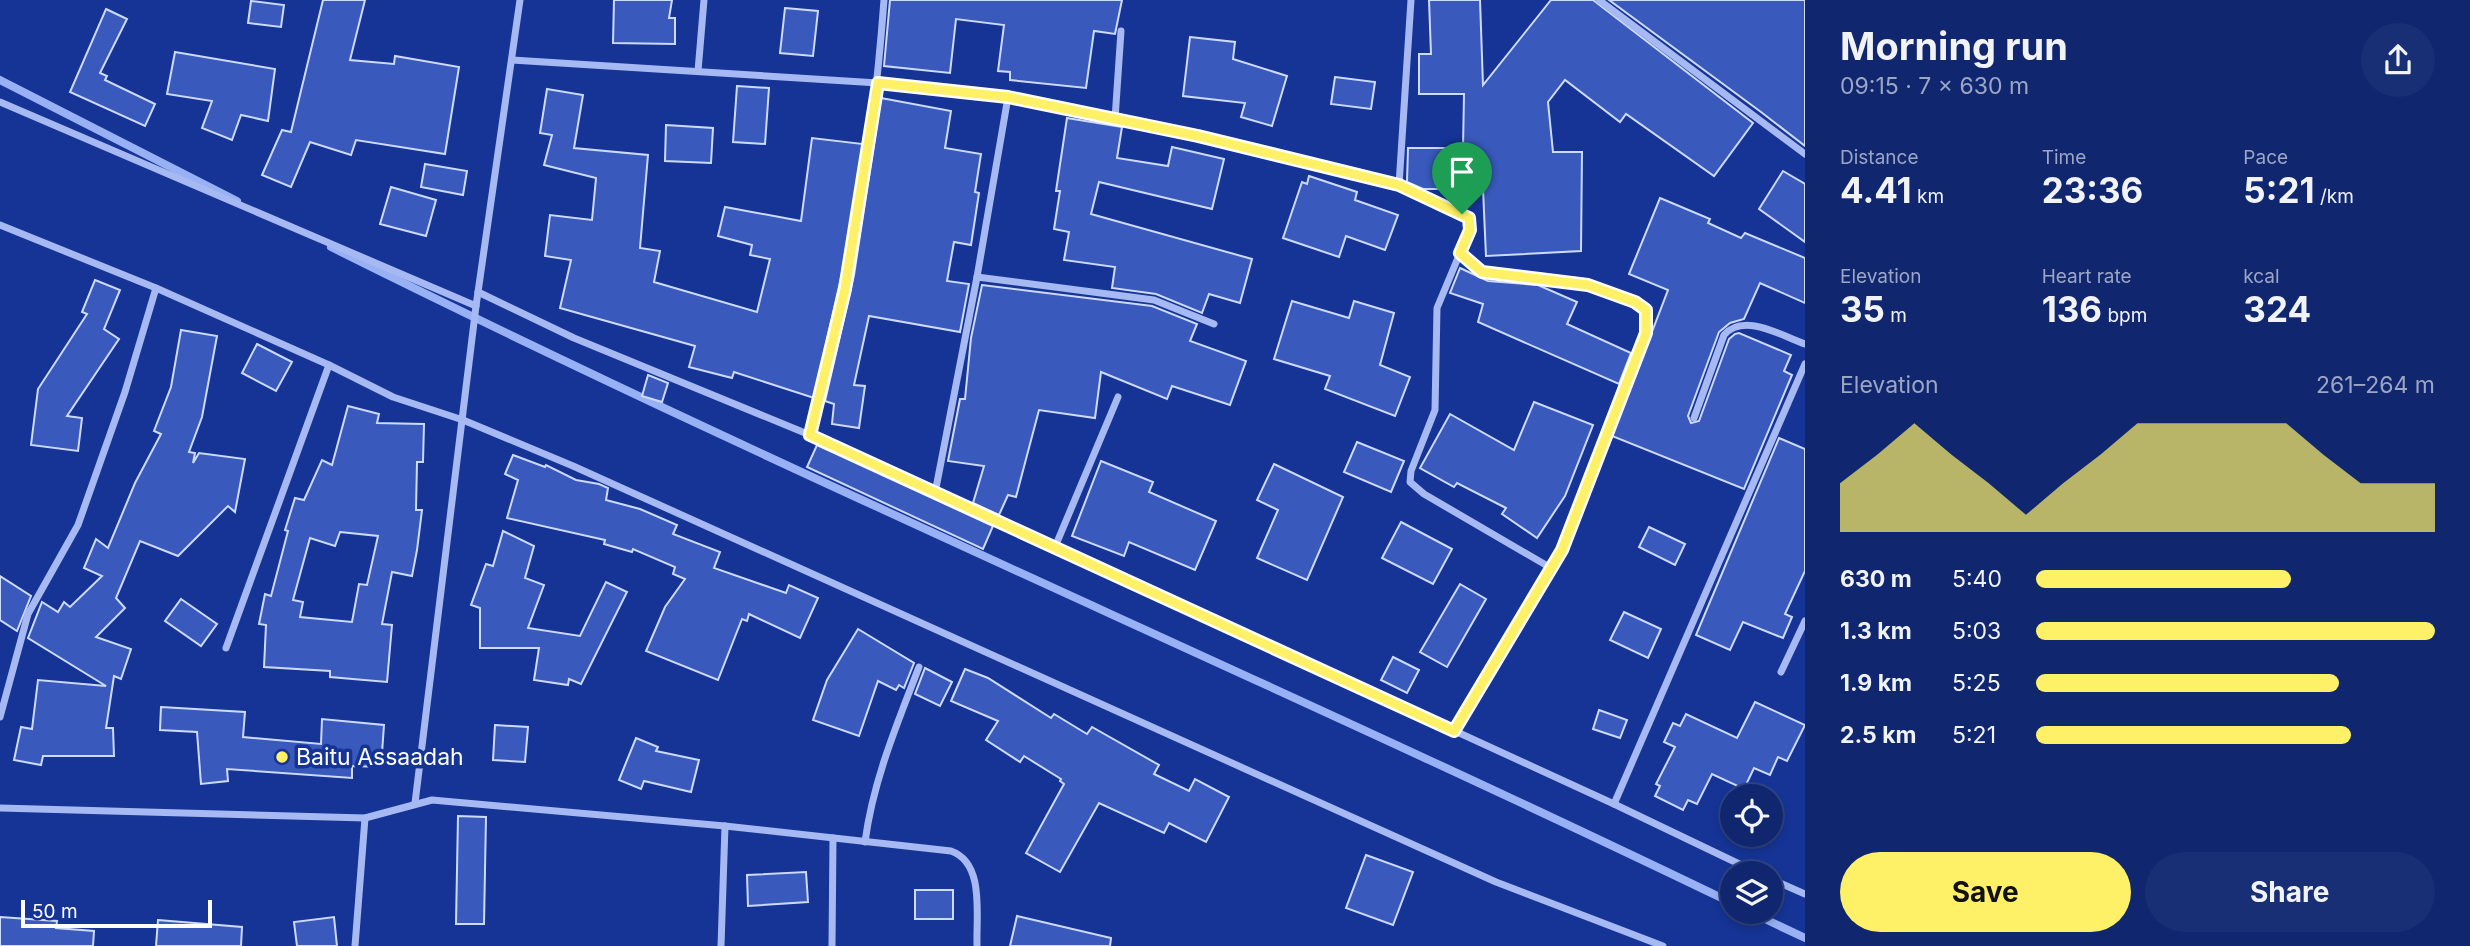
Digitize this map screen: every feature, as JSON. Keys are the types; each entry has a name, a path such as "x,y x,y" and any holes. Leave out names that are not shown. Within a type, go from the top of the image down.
{"street":[{"path":"415,803 478,292 520,0"},
{"path":"698,71 704,0"},
{"path":"810,435 847,277 878,83 884,0"},
{"path":"1399,185 1411,0"},
{"path":"1599,0 1805,154"},
{"path":"1115,119 1121,31"},
{"path":"512,60 878,83 1008,97 1399,185 1469,218 1470,230 1437,308 1435,410 1411,471 1410,482 1424,494 1551,568"},
{"path":"935,493 977,277 1008,97"},
{"path":"0,102 476,310"},
{"path":"0,225 156,288 329,365 393,397 463,420 733,537 1496,882 1663,946"},
{"path":"1454,731 1573,527 1646,333 1648,318 1646,310 1617,294 1588,285 1482,272 1460,253"},
{"path":"977,277 1154,300 1214,324"},
{"path":"0,717 28,614 78,525 125,392 156,288"},
{"path":"478,292 574,338 810,435 1733,861"},
{"path":"1694,418 1724,335 1729,329 1751,325 1805,344"},
{"path":"1614,804 1805,364"},
{"path":"226,648 329,365"},
{"path":"1055,547 1118,397"},
{"path":"1781,672 1805,621"},
{"path":"864,842 868,814 882,766 919,667"},
{"path":"0,808 365,818 432,800 725,826 951,851 962,855 974,871 978,946"},
{"path":"355,946 365,818"},
{"path":"721,946 725,826"},
{"path":"832,946 833,838"},
{"path":"1783,884 1805,894"}],"building":[{"path":"323,0 365,0 350,60 394,64 395,56 459,67 445,154 356,140 351,155 310,142 291,187 262,175 282,130 291,132"},
{"path":"614,0 672,0 669,18 675,18 675,44 613,43"},
{"path":"890,0 1122,0 1115,34 1094,31 1086,88 1010,80 1010,72 998,71 1004,25 956,19 950,73 884,66"},
{"path":"1429,0 1480,0 1483,85 1551,0 1593,0 1753,123 1714,176 1626,114 1620,122 1565,80 1548,102 1553,152 1582,152 1581,251 1486,256 1483,189 1423,189 1407,182 1408,148 1463,148 1464,94 1419,94 1419,54 1431,54"},
{"path":"1609,0 1805,0 1805,146 1761,112"},
{"path":"251,1 284,5 281,27 248,23"},
{"path":"785,8 818,11 813,56 780,53"},
{"path":"106,9 127,19 100,73 107,76 105,80 155,104 145,126 70,92"},
{"path":"1190,37 1235,42 1233,59 1287,76 1272,126 1241,117 1245,103 1183,96"},
{"path":"175,52 275,69 268,121 241,115 232,140 202,128 212,101 167,94"},
{"path":"1335,77 1375,82 1371,109 1331,104"},
{"path":"737,86 769,88 765,144 733,142"},
{"path":"547,89 583,95 574,148 648,155 640,248 660,251 654,282 757,312 770,259 750,255 752,245 718,236 725,207 801,221 812,138 863,144 842,273 814,398 734,372 732,378 689,367 695,346 560,308 571,260 545,256 550,215 592,220 596,178 544,165 552,135 540,133"},
{"path":"881,98 951,111 945,148 981,154 975,192 979,193 971,245 954,242 947,281 969,284 960,332 869,316 854,385 865,386 859,428 832,424 834,404 825,401 854,275"},
{"path":"1067,118 1122,127 1117,158 1168,166 1172,147 1224,159 1212,209 1099,182 1091,214 1252,259 1240,303 1209,294 1202,313 1156,294 1112,288 1115,267 1064,260 1069,232 1054,229 1060,191 1056,191"},
{"path":"666,125 713,128 711,163 665,161"},
{"path":"425,164 467,171 463,195 421,187"},
{"path":"1783,171 1805,184 1805,242 1759,209"},
{"path":"1309,176 1357,192 1355,200 1398,215 1385,250 1346,236 1339,257 1283,238 1302,182 1307,184"},
{"path":"391,187 436,200 426,236 380,224"},
{"path":"1660,198 1710,219 1708,223 1741,238 1745,233 1805,258 1805,303 1760,283 1744,319 1730,323 1719,332 1688,416 1691,423 1699,421 1729,339 1735,334 1739,333 1791,355 1784,371 1792,375 1744,489 1612,436 1668,290 1629,274"},
{"path":"1460,268 1488,281 1538,285 1577,302 1567,324 1631,353 1619,384 1478,322 1483,304 1450,293"},
{"path":"95,280 120,290 104,329 119,339 67,416 82,418 78,451 31,445 38,389 87,314 82,312"},
{"path":"982,285 1152,306 1197,324 1190,341 1246,361 1230,405 1172,386 1167,399 1101,372 1095,418 1039,410 1016,497 1008,495 999,515 973,503 984,466 948,461 960,399 965,399 971,338"},
{"path":"1292,301 1349,318 1354,301 1394,313 1380,365 1410,377 1395,416 1325,389 1330,376 1274,359"},
{"path":"181,330 217,336 202,417 189,452 195,453 193,463 199,453 245,459 235,512 228,506 178,556 140,541 116,598 125,608 96,637 131,649 121,679 114,676 106,728 113,728 114,756 43,756 41,765 14,760 21,727 32,729 38,680 106,686 28,638 42,602 58,612 64,602 70,607 102,576 84,568 96,539 108,548 135,483 161,434 154,431 171,387"},
{"path":"257,344 292,362 276,391 242,373"},
{"path":"648,375 668,383 662,402 642,396"},
{"path":"1534,402 1593,425 1565,496 1537,538 1502,514 1506,508 1457,483 1454,487 1420,468 1450,414 1514,450"},
{"path":"348,406 379,414 377,423 424,424 423,462 417,462 416,510 422,510 412,576 392,572 382,624 392,625 387,682 330,677 330,671 264,667 266,625 259,624 265,594 271,596 288,531 285,530 295,498 304,500 322,460 332,465","holes":["340,532 378,536 367,585 359,584 352,622 300,617 303,602 293,600 310,538 335,546"]},
{"path":"1779,438 1805,449 1805,571 1785,614 1792,617 1783,638 1743,622 1730,650 1696,635"},
{"path":"1357,442 1404,461 1391,492 1344,472"},
{"path":"817,445 993,526 983,549 807,467"},
{"path":"513,455 545,467 546,465 576,480 599,484 608,488 606,500 640,509 677,525 673,534 720,552 714,568 786,593 789,585 818,598 800,638 749,614 747,621 742,619 718,680 646,651 665,607 685,579 673,574 675,567 633,549 632,552 604,544 605,540 507,518 518,480 505,474"},
{"path":"1101,461 1153,482 1149,492 1216,521 1195,570 1129,542 1124,556 1072,536"},
{"path":"1274,464 1343,497 1307,580 1257,558 1278,510 1257,500"},
{"path":"1401,522 1452,549 1433,584 1382,558"},
{"path":"1649,527 1685,544 1675,565 1639,547"},
{"path":"503,531 534,546 525,578 544,585 528,628 580,636 606,582 627,592 581,684 569,679 568,685 534,680 539,648 480,648 480,608 471,605 486,564 493,566"},
{"path":"0,576 31,596 17,631 0,620"},
{"path":"1460,584 1486,599 1447,667 1420,652"},
{"path":"181,599 217,624 201,646 165,621"},
{"path":"1624,612 1661,629 1648,658 1610,640"},
{"path":"858,629 914,663 904,688 899,685 896,690 878,681 859,736 813,720 827,680"},
{"path":"1393,657 1419,670 1407,693 1381,680"},
{"path":"925,668 952,682 940,706 915,694"},
{"path":"965,669 988,678 1051,718 1054,714 1087,734 1092,727 1159,765 1154,774 1189,791 1195,779 1229,797 1206,842 1169,823 1164,833 1099,803 1060,872 1026,853 1064,784 1061,779 1024,756 1020,762 986,740 998,721 951,701"},
{"path":"1755,702 1805,725 1787,761 1778,757 1770,775 1754,768 1746,784 1733,784 1712,774 1697,804 1688,800 1683,810 1655,796 1660,786 1656,784 1675,747 1664,742 1673,723 1680,726 1686,714 1737,738"},
{"path":"161,707 245,712 243,737 321,744 322,719 384,725 381,767 352,766 352,778 227,769 228,781 201,784 197,732 160,730"},
{"path":"1599,710 1627,720 1620,738 1593,729"},
{"path":"495,725 528,727 525,762 493,760"},
{"path":"636,738 658,747 656,751 699,760 691,792 644,781 641,789 619,780"},
{"path":"458,816 486,817 484,924 456,924"},
{"path":"1366,855 1413,872 1393,925 1346,908"},
{"path":"806,872 808,902 748,906 747,875"},
{"path":"915,890 953,890 953,919 915,919"},
{"path":"1017,916 1111,938 1110,946 1010,946"},
{"path":"0,917 57,921 56,928 94,931 93,946 0,946"},
{"path":"334,917 337,946 297,946 294,922"},
{"path":"158,920 242,927 241,946 156,946"}],"waterway":[{"path":"0,80 237,201"},
{"path":"331,247 679,415 1382,738 1720,897"},
{"path":"1775,924 1805,938"}],"place":[{"name":"Baitu Assaadah","path":"282,757"}],"route":[{"path":"878,83 1008,97 1225,142 1399,185 1462,214 1469,218 1471,226 1460,253 1482,272 1602,289 1635,302 1646,310 1648,326 1562,550 1454,731 1320,667 810,435 823,391 845,289 878,83"}]}
